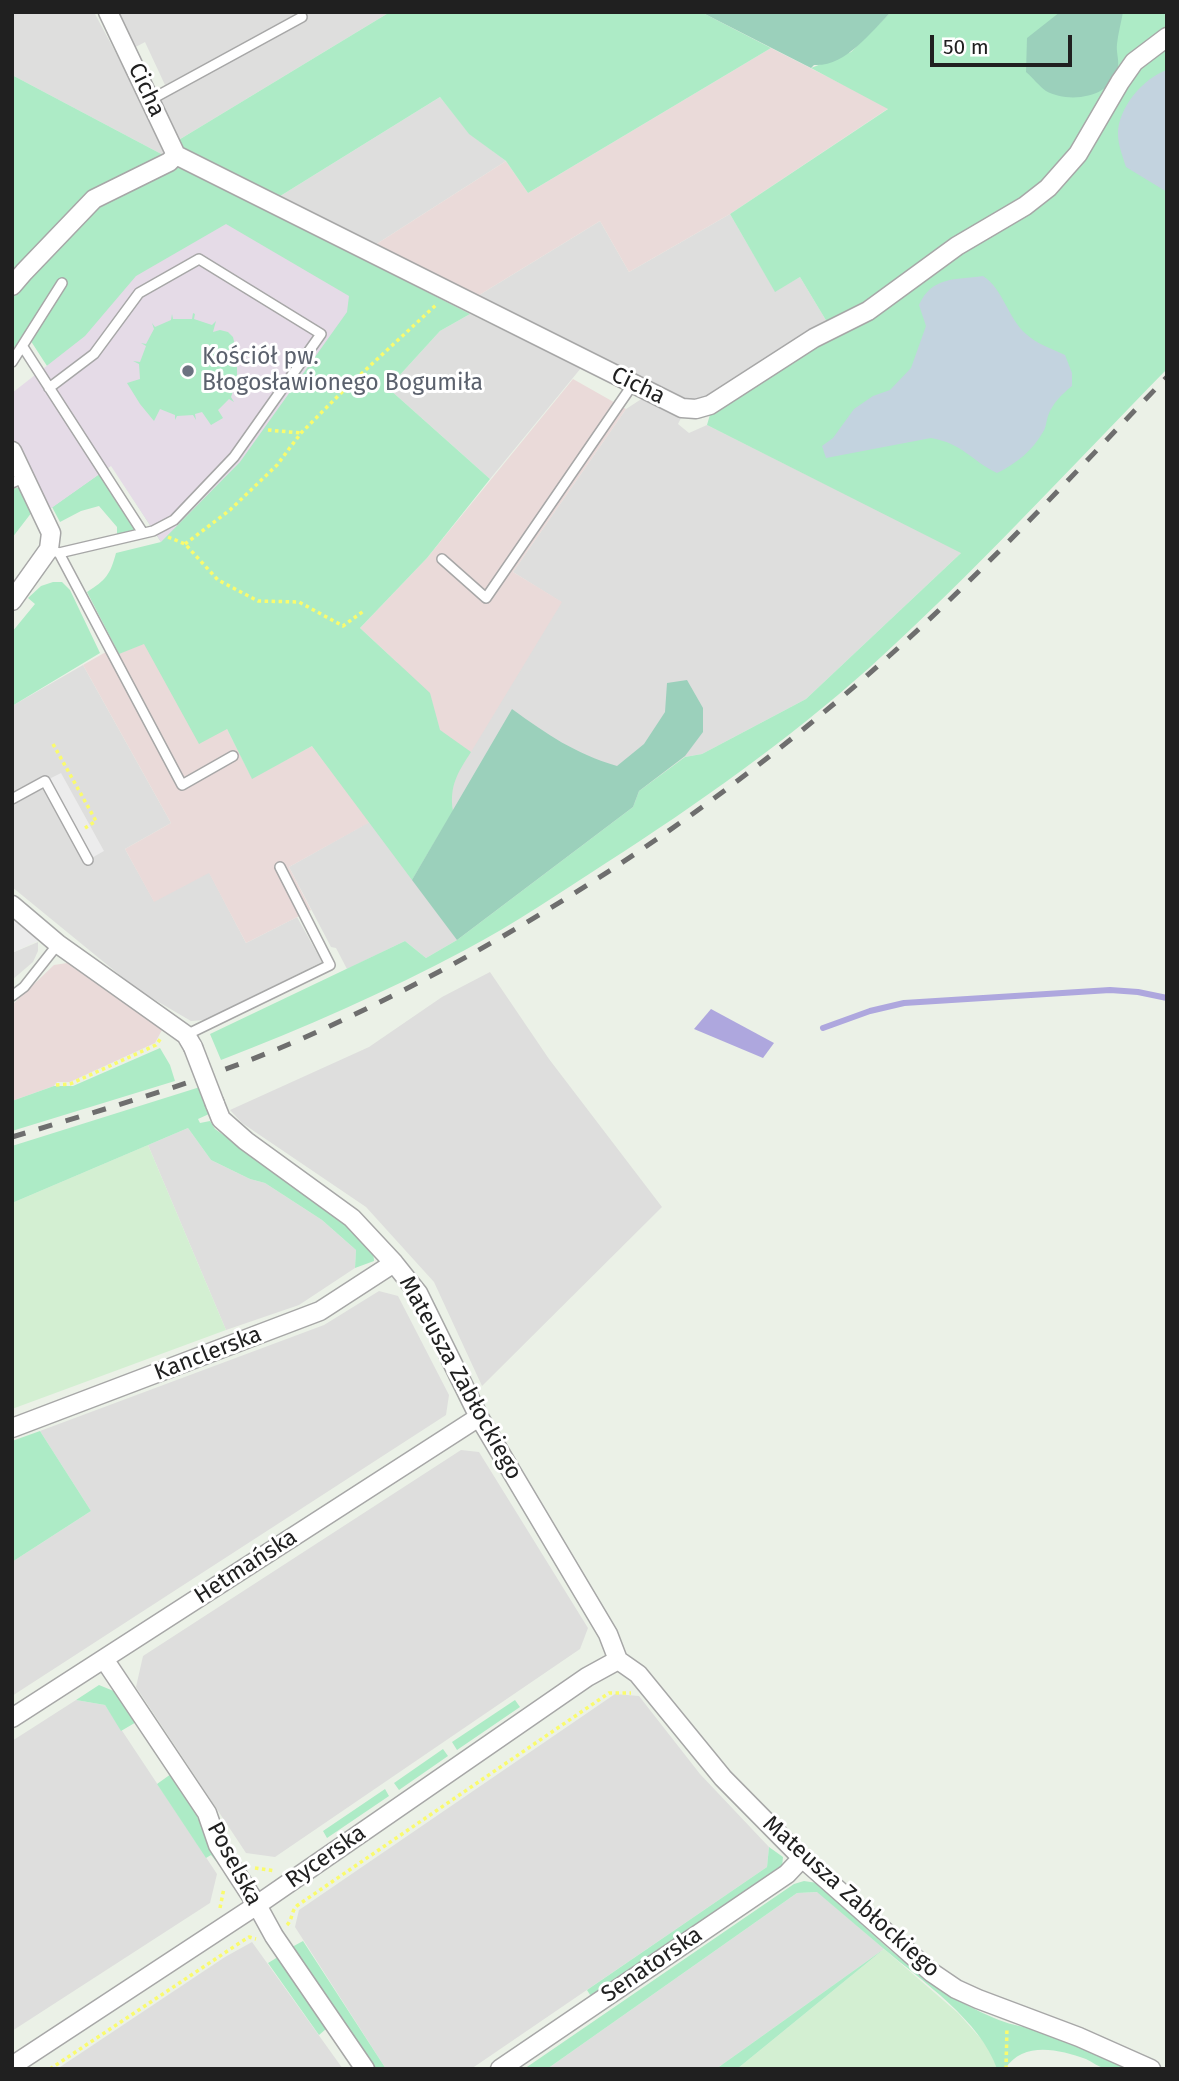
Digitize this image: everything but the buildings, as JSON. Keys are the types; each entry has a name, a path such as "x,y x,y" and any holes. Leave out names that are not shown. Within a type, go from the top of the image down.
{"street":[{"name":"Cicha","path":"108,12 176,155 682,408 696,409 710,405 814,338 868,311 957,246 1025,206 1048,188 1078,155 1134,62 1167,37"},
{"path":"12,286 94,199 169,162 176,155"},
{"path":"12,451 19,480 51,533 54,551 12,601"},
{"path":"12,905 58,944 190,1041"},
{"name":"Mateusza Zabłockiego","path":"190,1041 221,1119 246,1141 352,1218 418,1293 479,1417 608,1634 618,1660 638,1674 723,1778 802,1858 932,1972 956,1989 1152,2069"},
{"name":"Kanclerska","path":"12,1428 320,1311 394,1263"},
{"name":"Hetmańska","path":"12,1718 479,1417"},
{"name":"Poselska","path":"104,1659 207,1813 218,1845 274,1936 365,2069"},
{"name":"Rycerska","path":"12,2066 257,1905 587,1677 618,1660"},
{"name":"Senatorska","path":"500,2069 788,1874 802,1858"}],"lane":[{"path":"150,100 302,17"},
{"path":"49,388 94,354 139,293 199,260 321,334 234,457 174,520 148,532 54,551 182,785 233,756"},
{"path":"12,362 62,283"},
{"path":"23,347 148,532"},
{"path":"442,559 486,598 633,384"},
{"path":"12,799 45,781 88,860"},
{"path":"190,1041 330,965 280,867"},
{"path":"12,996 24,987 58,944"}],"path":[{"path":"185,544 230,510 277,465 301,433 346,387 450,293"},
{"path":"254,428 301,433"},
{"path":"148,532 185,544 218,580 258,601 299,602 343,626 365,610"},
{"path":"53,744 96,821 74,834"},
{"path":"56,1085 70,1084 156,1045 169,1023"},
{"path":"50,2069 249,1937 262,1941 274,1936 291,1922 294,1908 298,1905 609,1693 647,1693 652,1690"},
{"path":"1006,2069 1007,2011"}],"shaded area":[{"path":"12,12 94,12 165,145 165,156 12,75"},
{"path":"113,12 390,12 177,141 157,102 303,20 300,14 165,85 145,42 130,50"},
{"path":"771,48 889,108 730,214 629,272 600,221 476,297 375,245 506,161 528,193"},
{"path":"1167,70 1167,192 1126,167 1118,134 1127,104 1149,80"},
{"path":"440,97 469,133 506,161 375,245 277,198"},
{"path":"730,214 775,291 800,277 827,322 706,400 690,404 476,297 600,221 629,272"},
{"path":"226,224 349,296 347,312 240,462 161,542 111,466 43,514 12,451 12,393 85,336 136,276","holes":["193,313 194,319 212,325 216,321 213,332 228,332 233,337 236,350 232,356 242,357 237,360 237,378 242,379 237,380 231,397 234,402 229,399 218,410 223,418 211,425 202,412 195,414 196,420 193,415 177,416 175,420 175,415 160,409 154,421 127,383 140,379 139,364 133,361 140,362 146,346 141,343 146,344 154,329 152,323 155,327 171,320 172,314 173,319 192,319"]},
{"path":"983,276 996,289 1014,320 1026,334 1065,355 1072,373 1072,386 1052,407 1044,430 1029,451 997,473 959,448 931,438 826,458 822,446 833,438 854,409 873,396 890,390 911,368 926,326 919,305 924,296 945,281"},
{"path":"470,314 581,368 490,479 388,388 440,331"},
{"path":"573,379 626,409 513,572 562,602 471,752 440,730 430,693 360,628 427,558"},
{"path":"643,398 682,416 678,424 689,433 707,425 962,552 806,699 702,754 685,757 639,791 633,807 457,940 426,958 405,941 347,969 336,948 331,947 289,867 369,822 281,705 561,602 513,572 626,409"},
{"path":"169,616 252,778 312,746 370,822 289,867 311,910 246,943 209,873 154,902 125,849 171,823 83,665"},
{"path":"83,665 171,823 125,849 154,901 209,872 246,943 297,917 322,962 205,1020 191,1021 138,990 12,887 12,706"},
{"path":"61,773 104,851 88,860 45,781"},
{"path":"12,905 48,936 12,953"},
{"path":"38,942 38,951 33,962 12,980 12,953"},
{"path":"67,963 162,1030 155,1043 70,1082 57,1082 54,1086 12,1101 12,1005 54,965"},
{"path":"490,972 549,1059 662,1207 482,1386 434,1282 366,1207 242,1123 230,1110 369,1047 442,997"},
{"path":"711,1009 774,1043 763,1058 694,1029"},
{"path":"188,1128 211,1160 250,1179 265,1183 322,1220 356,1250 355,1268 299,1305 226,1330 148,1145"},
{"path":"379,1291 398,1296 449,1395 446,1415 12,1696 12,1562 91,1511 40,1431 324,1325"},
{"path":"461,1450 479,1452 588,1628 580,1649 275,1857 246,1853 136,1687 143,1656"},
{"path":"615,1694 639,1696 700,1774 769,1847 767,1867 471,2069 386,2069 295,1927 299,1910"},
{"path":"76,1700 105,1705 217,1874 210,1903 12,2031 12,1741"},
{"path":"818,1892 884,1949 716,2069 547,2069 797,1893"},
{"path":"252,1942 343,2069 57,2069 225,1957"}],"green space":[{"path":"390,12 701,12 771,48 528,193 506,161 469,134 440,97 277,198 181,150 177,141"},
{"path":"701,12 891,12 866,39 846,55 836,61 811,68"},
{"path":"891,12 1167,12 1167,30 1077,149 1043,186 876,298 827,322 800,277 775,292 730,214 888,109 811,68 851,52"},
{"path":"1060,12 1123,12 1115,77 1100,91 1078,97 1056,95 1043,89 1026,72 1027,38"},
{"path":"1167,41 1167,369 908,632 838,695 741,771 640,841 483,940 375,995 221,1060 210,1034 405,941 426,958 457,940 633,807 639,791 685,757 702,754 806,699 961,553 707,425 711,411 957,251 1028,212 1122,86"},
{"path":"12,75 165,156 90,197 12,282"},
{"path":"176,163 470,314 440,331 388,388 490,479 427,558 360,628 430,693 440,730 471,752 456,780 452,794 453,811 412,880 312,746 252,779 227,729 199,744 144,644 119,654 87,592 106,576 116,553 161,542 25,332 12,351 12,294 96,207"},
{"path":"99,474 136,530 117,534 117,527 99,506 81,511 60,522 52,507"},
{"path":"21,488 32,512 12,538 12,489"},
{"path":"62,582 70,590 100,653 12,706 12,632 35,604 28,598 41,586"},
{"path":"687,680 703,708 703,732 685,756 639,791 633,807 457,940 412,880 512,709 562,742 617,766 644,744 665,712 667,683"},
{"path":"160,1048 175,1081 12,1131 12,1101 54,1086 73,1086"},
{"path":"200,1087 209,1114 198,1119 200,1123 210,1121 215,1129 346,1222 368,1245 374,1261 355,1268 356,1250 322,1220 265,1183 250,1179 211,1160 188,1128 12,1203 12,1146"},
{"path":"148,1145 226,1330 12,1409 12,1203"},
{"path":"40,1431 91,1511 12,1562 12,1441"},
{"path":"99,1685 116,1692 138,1721 121,1731 105,1705 76,1700"},
{"path":"515,1700 520,1707 457,1750 452,1742"},
{"path":"443,1749 448,1756 399,1790 394,1783"},
{"path":"171,1774 194,1809 212,1852 224,1871 211,1855 206,1858 157,1784"},
{"path":"385,1789 389,1796 327,1838 323,1831"},
{"path":"769,1847 783,1857 782,1867 592,1998 587,1990 767,1867"},
{"path":"804,1881 817,1883 900,1958 945,1992 969,2006 999,2020 1070,2043 1128,2069 1106,2069 1075,2055 1042,2050 1021,2054 1005,2069 997,2069 978,2035 949,2003 817,1892 797,1893 547,2069 524,2069 794,1884"},
{"path":"303,1941 386,2069 375,2069 292,1947"},
{"path":"884,1949 958,2013 991,2050 997,2069 737,2069"},
{"path":"884,1949 737,2069 716,2069"},
{"path":"278,1957 326,2029 319,2035 268,1963"}],"waterway":[{"path":"823,1028 870,1011 904,1003 1110,990 1167,998"}],"railway":[{"path":"12,1137 206,1076 319,1031 472,954 618,865 757,766 888,657 995,555 1167,377"}],"place":[{"name":"Kościół pw. Błogosławionego Bogumiła","path":"188,371"}]}
